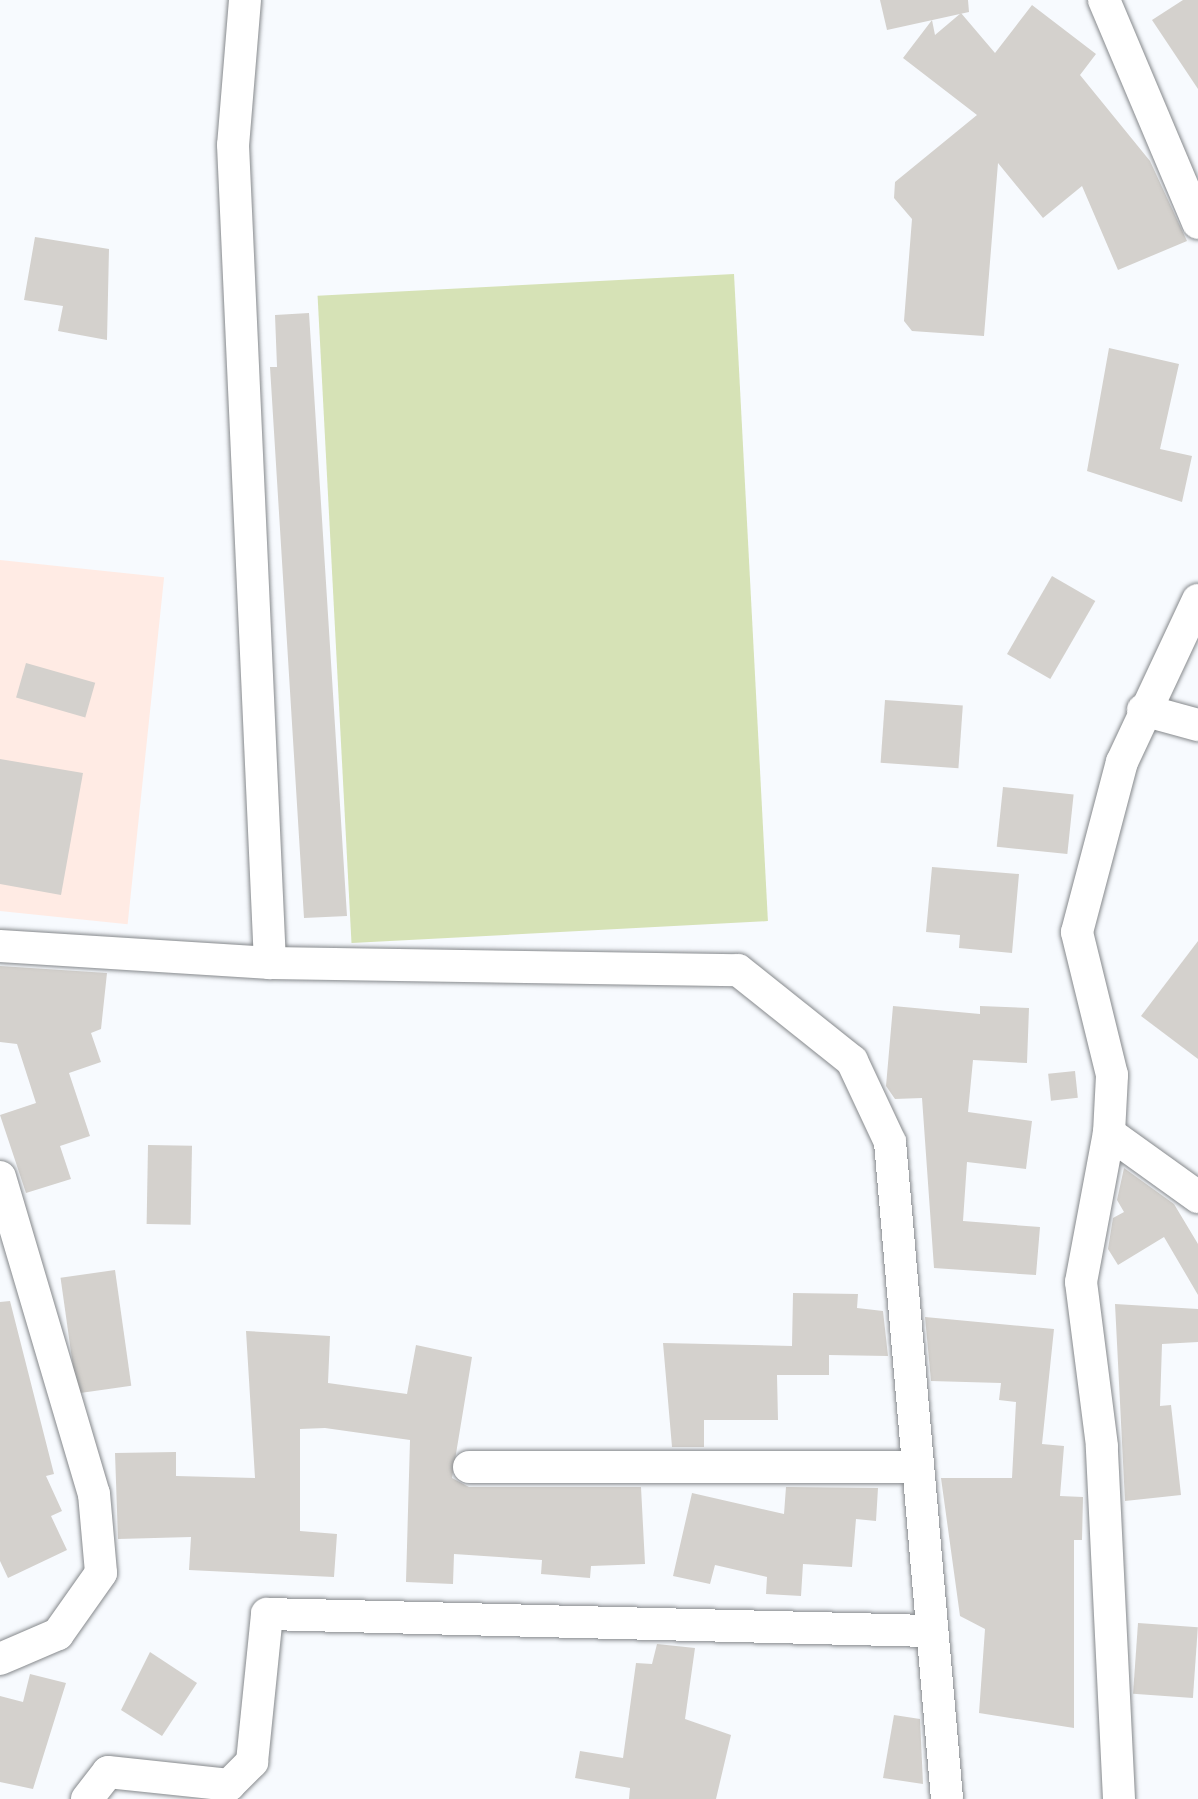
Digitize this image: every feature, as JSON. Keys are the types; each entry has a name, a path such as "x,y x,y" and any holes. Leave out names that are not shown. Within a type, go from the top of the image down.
{"street":[{"path":"245,0 233,145 270,962"},
{"path":"1104,0 1198,223"},
{"path":"1118,1799 1102,1446 1081,1282 1109,1134 1112,1074 1077,932 1143,710 1198,600"},
{"path":"1143,710 1198,724"},
{"path":"0,946 270,962 738,970 852,1061 890,1142 929,1631 947,1799"},
{"path":"1109,1134 1198,1197"},
{"path":"0,1177 94,1494 101,1573 58,1634 0,1659"},
{"path":"470,1466 916,1467"},
{"path":"87,1799 108,1772 228,1785 252,1762 266,1614 929,1631"}],"shaded area":[{"path":"0,560 164,577 128,924 0,911"}],"green space":[{"path":"734,274 768,921 351,943 318,296"}],"building":[{"path":"880,0 968,0 969,12 887,30"},
{"path":"1183,0 1198,0 1198,89 1152,20"},
{"path":"1032,5 1096,54 1080,75 1150,161 1187,241 1118,270 1082,186 1043,218 998,163 984,336 912,331 904,321 912,219 894,198 895,182 977,115 903,58 932,20 935,35 961,13 995,53"},
{"path":"35,237 109,249 107,340 58,331 63,306 24,300"},
{"path":"309,313 347,916 304,918 270,367 277,367 275,315"},
{"path":"1109,348 1179,364 1160,449 1192,456 1182,502 1087,471"},
{"path":"1052,576 1095,601 1050,679 1007,654"},
{"path":"26,663 95,683 85,717 16,698"},
{"path":"885,700 963,705 958,768 881,763"},
{"path":"0,759 83,773 61,895 0,884"},
{"path":"1003,787 1074,794 1067,854 997,847"},
{"path":"932,867 1019,874 1012,953 959,948 960,935 926,932"},
{"path":"1198,941 1198,1059 1141,1016"},
{"path":"0,966 107,973 101,1029 91,1033 101,1062 69,1073 90,1136 60,1146 71,1179 26,1193 0,1115 36,1103 17,1044 0,1042"},
{"path":"893,1006 980,1014 980,1006 1029,1008 1027,1063 973,1060 968,1112 1032,1121 1026,1169 967,1162 963,1221 1040,1227 1036,1275 934,1268 922,1098 895,1099 886,1086"},
{"path":"1075,1071 1078,1098 1051,1101 1048,1074"},
{"path":"148,1145 192,1146 191,1225 147,1224"},
{"path":"1124,1168 1174,1204 1198,1244 1198,1295 1164,1237 1118,1265 1108,1249 1113,1218 1124,1212 1117,1200"},
{"path":"115,1270 131,1386 77,1394 61,1278"},
{"path":"793,1293 858,1294 857,1308 883,1311 888,1356 829,1355 829,1375 777,1375 778,1420 704,1420 704,1447 672,1447 663,1343 792,1346"},
{"path":"10,1301 54,1474 46,1476 62,1511 51,1516 67,1550 8,1578 0,1561 0,1302"},
{"path":"1115,1304 1198,1309 1198,1342 1162,1344 1160,1406 1171,1405 1181,1495 1125,1501"},
{"path":"925,1317 1054,1329 1042,1444 1064,1446 1060,1496 1083,1497 1082,1540 1074,1540 1074,1728 979,1713 985,1629 960,1616 941,1478 1012,1478 1016,1402 999,1400 1001,1383 931,1381"},
{"path":"246,1331 330,1336 328,1383 407,1394 416,1345 472,1357 452,1478 469,1487 641,1487 645,1564 591,1566 590,1578 541,1574 542,1560 454,1554 453,1584 406,1582 410,1440 325,1428 300,1429 300,1531 337,1534 334,1577 189,1570 191,1537 118,1539 115,1453 176,1452 176,1476 255,1478"},
{"path":"786,1487 878,1488 876,1521 856,1519 852,1567 803,1564 801,1596 766,1594 767,1577 715,1565 710,1584 673,1576 692,1493 784,1514"},
{"path":"1138,1623 1198,1627 1193,1698 1133,1694"},
{"path":"657,1644 695,1648 685,1719 731,1735 716,1799 629,1799 630,1788 575,1778 580,1751 623,1758 636,1663 652,1664"},
{"path":"150,1652 197,1683 162,1736 121,1710"},
{"path":"30,1674 66,1683 33,1789 0,1782 0,1696 23,1702"},
{"path":"894,1715 920,1719 923,1784 883,1778"}]}
